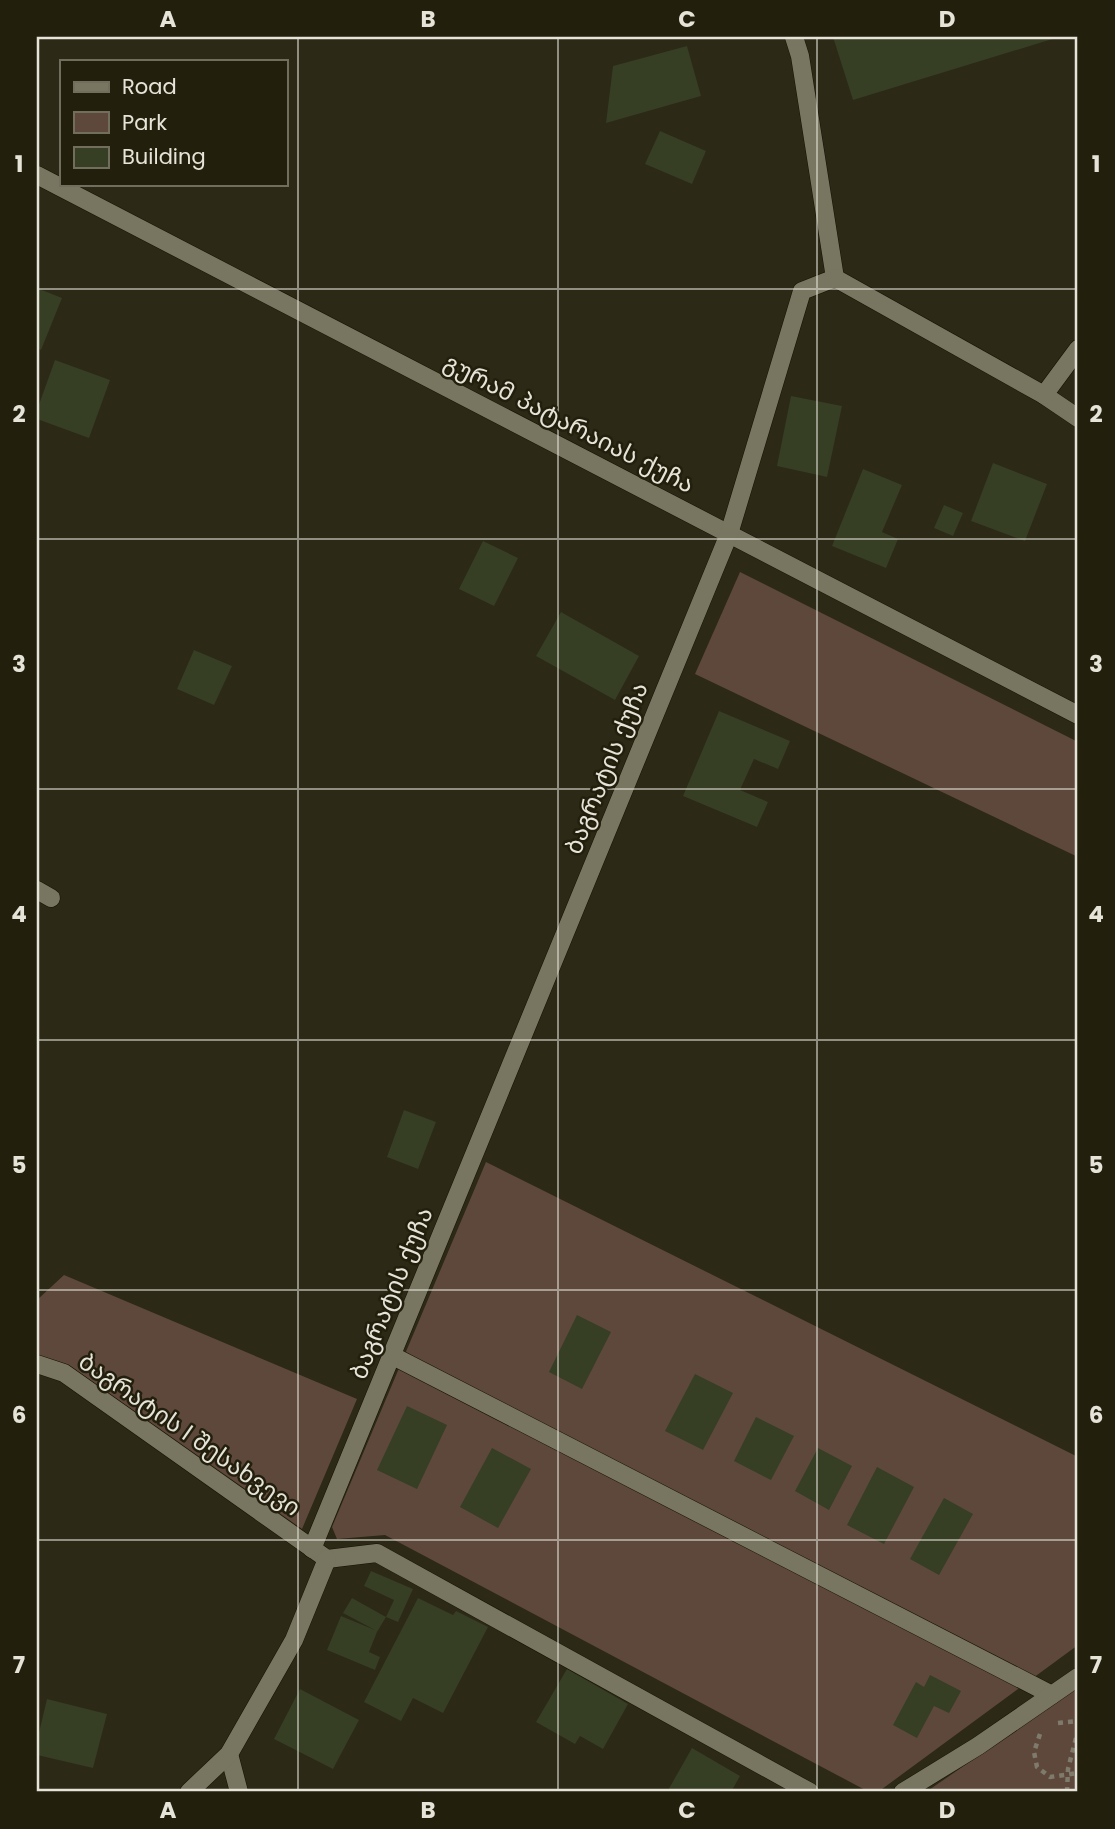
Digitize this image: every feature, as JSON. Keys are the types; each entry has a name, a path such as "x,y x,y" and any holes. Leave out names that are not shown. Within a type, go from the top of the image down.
{"street":[{"path":"794,37 800,56 835,278 1044,395 1078,418"},
{"name":"გურამ პატარაიას ქუჩა","path":"37,175 1078,715"},
{"name":"ბაგრატის ქუჩა","path":"312,1549 729,534 802,291 835,278"},
{"path":"1044,395 1078,349"},
{"path":"391,1355 1052,1695"},
{"name":"ბაგრატის I შესახვევი","path":"37,1364 64,1373 312,1549"},
{"path":"312,1549 327,1559 377,1553 810,1792"},
{"path":"188,1792 229,1754 294,1640 327,1559"},
{"path":"903,1792 978,1746 1078,1677"},
{"path":"229,1754 239,1792"}],"path":[{"path":"1052,1724 1078,1721"},
{"path":"1046,1728 1040,1733 1034,1752 1037,1767 1050,1777 1078,1773"},
{"path":"1067,1792 1078,1730"}],"green space":[{"path":"740,572 1078,742 1078,857 695,674"},
{"path":"486,1162 1078,1457 1078,1645 878,1792 869,1792 385,1535 337,1539 332,1527"},
{"path":"64,1275 357,1399 302,1529 69,1365 37,1355 37,1300"},
{"path":"1078,1687 1078,1792 926,1792"}],"building":[{"path":"833,37 1059,37 853,100"},
{"path":"687,46 701,96 606,123 613,66"},
{"path":"660,131 706,151 692,184 645,164"},
{"path":"37,288 62,298 41,350 37,348"},
{"path":"55,360 110,380 89,438 37,419 37,410"},
{"path":"791,396 842,406 827,477 777,466"},
{"path":"993,463 1047,484 1025,541 971,521"},
{"path":"863,469 902,485 882,532 898,539 886,568 832,546"},
{"path":"944,505 963,513 953,536 934,528"},
{"path":"483,541 518,558 494,606 459,589"},
{"path":"561,612 639,656 615,700 536,656"},
{"path":"194,650 232,666 214,705 177,689"},
{"path":"719,711 790,741 778,769 754,759 740,790 768,802 757,827 683,796"},
{"path":"404,1110 436,1122 418,1169 387,1157"},
{"path":"577,1315 611,1332 582,1389 549,1372"},
{"path":"695,1374 733,1393 703,1450 665,1431"},
{"path":"407,1406 447,1425 417,1489 377,1470"},
{"path":"756,1417 794,1436 771,1480 734,1461"},
{"path":"492,1448 531,1469 498,1528 460,1507"},
{"path":"818,1448 852,1466 829,1510 795,1491"},
{"path":"877,1467 914,1487 884,1544 847,1525"},
{"path":"944,1498 973,1514 939,1575 910,1559"},
{"path":"371,1571 413,1589 398,1622 386,1617 394,1600 364,1586"},
{"path":"352,1598 386,1617 369,1652 380,1657 375,1670 327,1650 341,1616 375,1630 343,1613"},
{"path":"418,1598 453,1615 456,1611 488,1627 443,1713 413,1698 401,1721 364,1702"},
{"path":"567,1669 628,1704 603,1749 580,1736 575,1744 536,1722"},
{"path":"930,1675 961,1691 949,1713 934,1706 917,1738 893,1725 916,1682 924,1687"},
{"path":"300,1689 359,1720 333,1769 274,1739"},
{"path":"47,1699 107,1714 93,1768 37,1755 37,1741"},
{"path":"692,1748 740,1776 731,1792 667,1792"}]}
